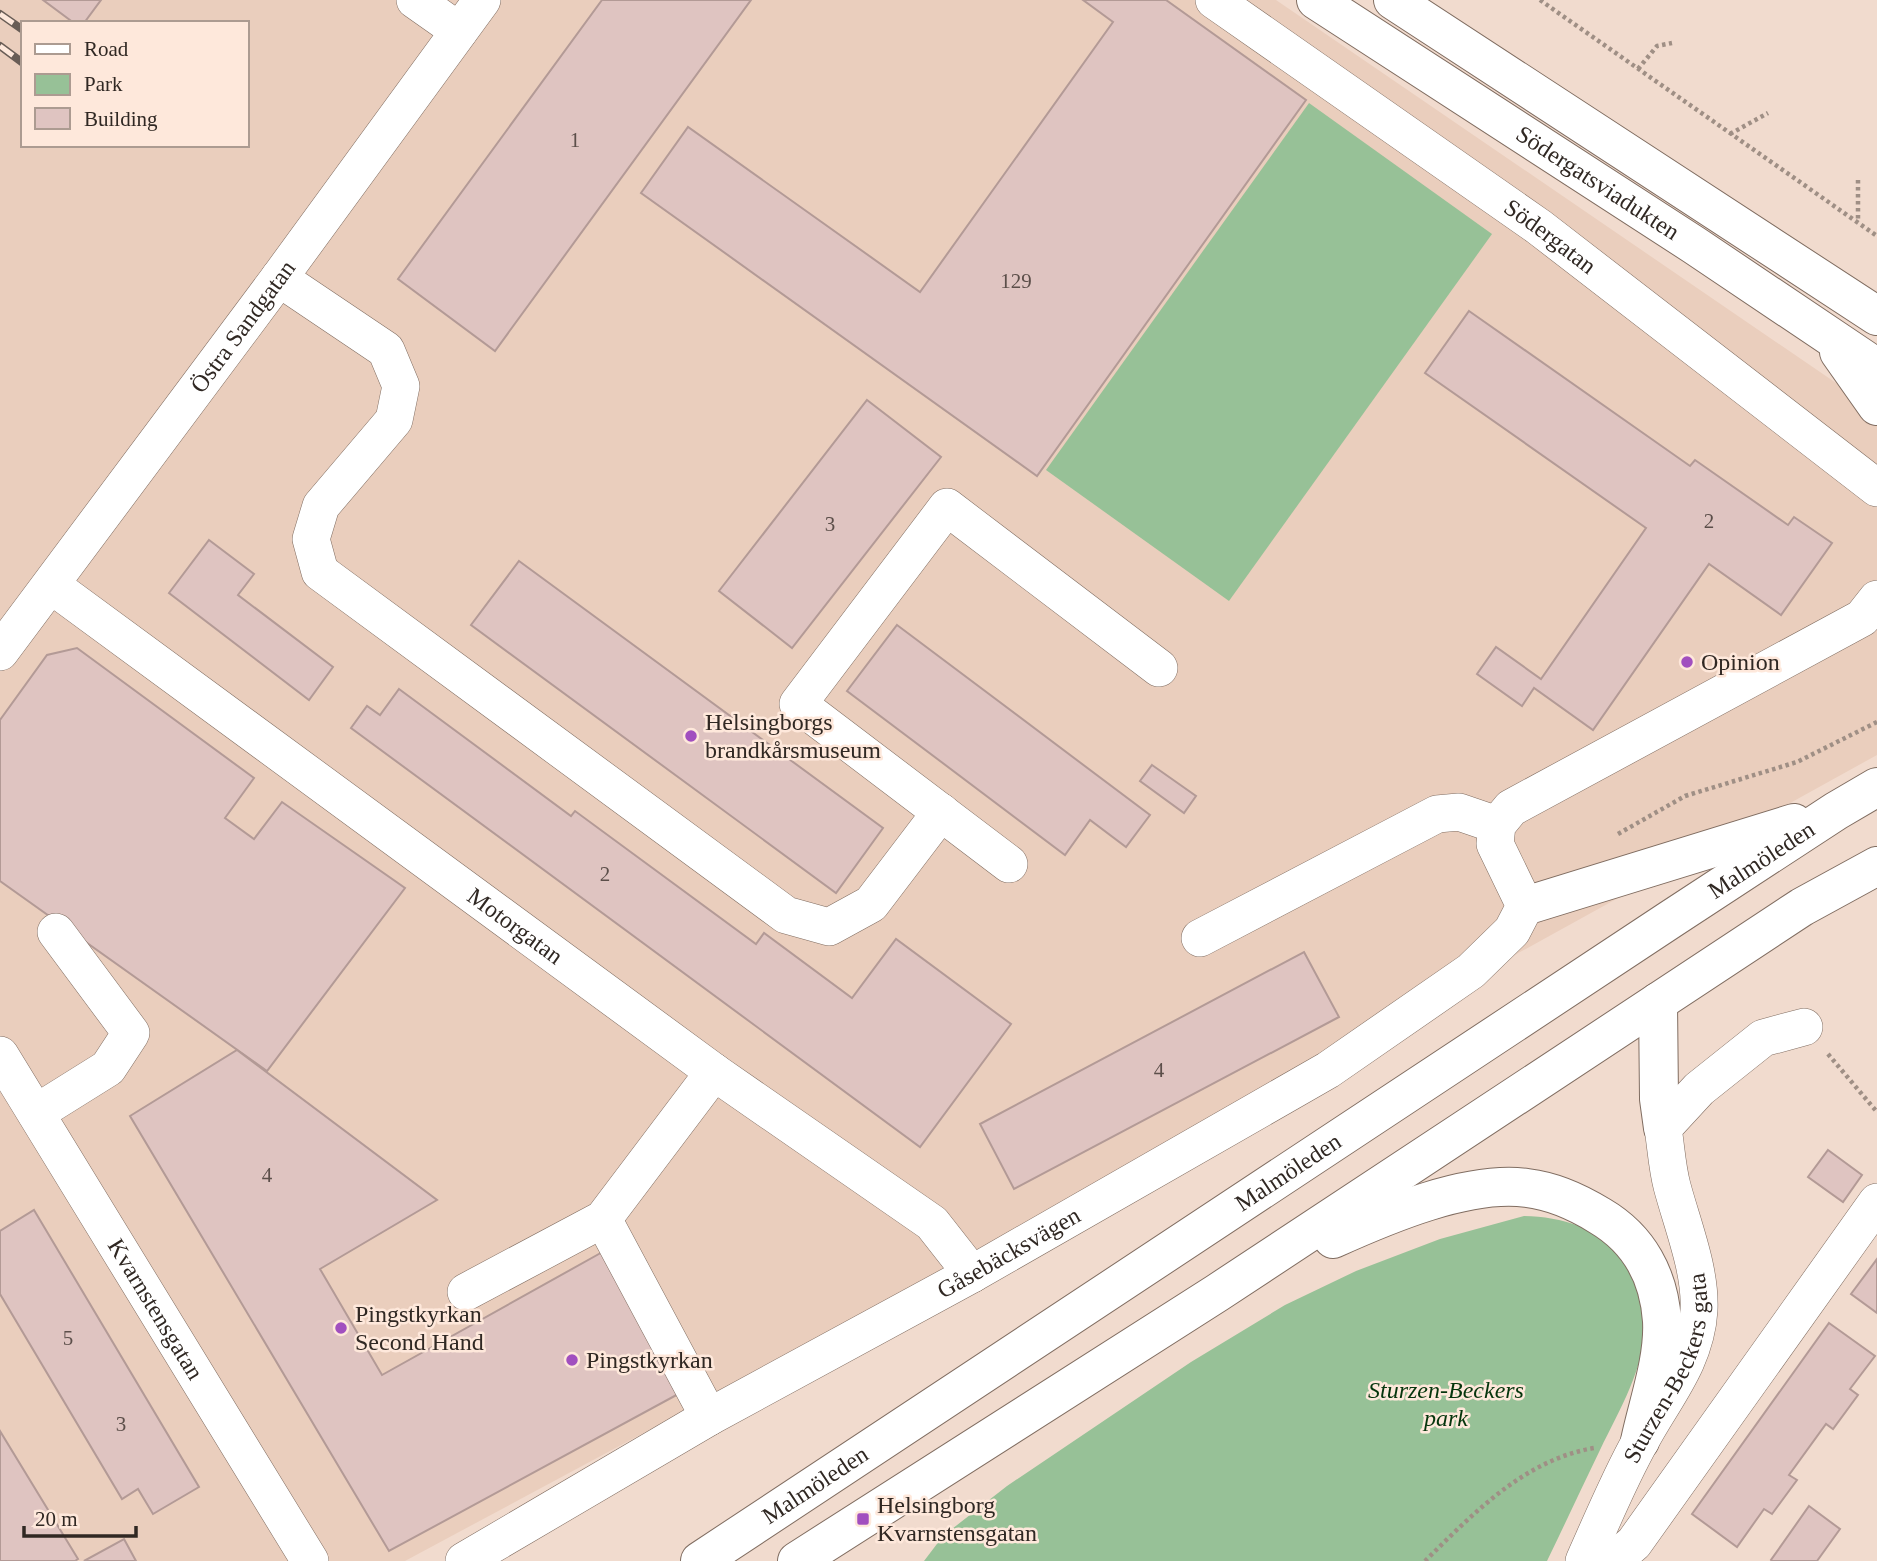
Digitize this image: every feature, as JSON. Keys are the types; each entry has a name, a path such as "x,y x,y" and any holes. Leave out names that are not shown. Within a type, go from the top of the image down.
{"main road":[{"name":"Södergatsviadukten","path":"1316,0 1683,238 1877,368"},
{"name":"Södergatsviadukten","path":"1393,0 1877,316"},
{"path":"1825,333 1877,406"},
{"name":"Malmöleden","path":"700,1561 1836,811 1877,787"},
{"path":"1525,906 1836,811"},
{"path":"797,1561 1217,1293 1802,907 1877,866"},
{"path":"1658,1002 1658,1075 1663,1128"},
{"path":"1217,1293 1382,1217 1456,1195 1492,1189 1526,1188 1578,1203 1619,1227 1633,1242 1647,1264 1658,1292 1662,1323 1659,1353 1640,1441"}],"street":[{"path":"415,0 459,31"},
{"name":"Östra Sandgatan","path":"0,652 482,0"},
{"name":"Södergatan","path":"1214,0 1539,227 1877,488"},
{"path":"279,278 386,350 401,386 394,420 321,506 311,539 320,572 786,915 829,927 871,904 941,812"},
{"path":"1009,864 798,704 947,508 1159,668"},
{"name":"Motorgatan","path":"51,585 714,1072 932,1223 972,1274"},
{"path":"1525,906 1495,844 1497,825 1511,808 1862,618 1877,599"},
{"path":"1200,938 1437,814 1459,812 1497,825"},
{"name":"Gåsebäcksvägen","path":"464,1561 709,1417 972,1274 1328,1070 1471,971 1512,931 1525,906"},
{"path":"36,1113 108,1068 131,1033 56,932"},
{"path":"1663,1128 1699,1089 1763,1038 1804,1027"},
{"name":"Kvarnstensgatan","path":"0,1055 310,1561"},
{"path":"466,1292 603,1219 714,1072"},
{"name":"Sturzen-Beckers gata","path":"1584,1561 1640,1441 1680,1377 1694,1343 1699,1308 1691,1249 1671,1182 1663,1128"},
{"name":"Sturzen-Beckers gata","path":"1613,1561 1634,1543 1877,1202"},
{"path":"603,1219 709,1417"}],"path":[{"path":"1540,0 1877,236"},
{"path":"1638,69 1657,46 1672,43"},
{"path":"1730,134 1768,113"},
{"path":"1858,180 1858,223"},
{"path":"1614,837 1685,796 1797,762 1877,722"},
{"path":"1804,1027 1877,1112"},
{"path":"1425,1561 1505,1487 1533,1469 1581,1450 1640,1441"}],"shaded area":[{"path":"0,0 1276,0 1877,411 1877,755 854,1320 405,1561 0,1561"}],"green space":[{"path":"1309,103 1492,234 1229,601 1046,470"},
{"name":"Sturzen-Beckers park","path":"1524,1216 1566,1222 1603,1239 1622,1260 1630,1274 1640,1296 1645,1320 1641,1354 1630,1387 1547,1561 924,1561 943,1536 1007,1486 1191,1362 1285,1305 1356,1271 1440,1239"}],"building":[{"path":"43,0 101,0 85,21 71,21"},
{"path":"602,0 751,0 495,351 398,279"},
{"path":"1083,0 1166,0 1306,100 1037,476 641,193 688,127 920,292 1113,22"},
{"path":"1469,311 1690,466 1695,460 1788,525 1794,517 1832,543 1781,615 1709,564 1593,730 1534,688 1522,706 1477,674 1496,647 1541,679 1646,528 1425,373"},
{"path":"867,400 941,457 792,648 719,591"},
{"path":"209,540 254,574 238,595 333,667 309,700 169,593"},
{"path":"519,561 883,828 836,893 471,625"},
{"path":"897,625 1150,815 1126,847 1090,820 1065,855 847,691"},
{"path":"77,648 254,778 225,818 254,839 282,802 405,888 267,1071 0,881 0,720 47,655"},
{"path":"399,689 571,816 575,811 756,944 764,933 852,998 896,939 1011,1024 920,1147 351,728 367,706 380,715"},
{"path":"1152,765 1196,796 1184,813 1140,781"},
{"path":"1304,952 1339,1017 1014,1189 980,1124"},
{"path":"237,1050 437,1200 320,1269 382,1375 606,1250 682,1392 389,1551 130,1116"},
{"path":"1828,1150 1862,1175 1843,1202 1808,1177"},
{"path":"34,1210 199,1487 153,1514 138,1489 122,1499 0,1294 0,1231"},
{"path":"1877,1259 1877,1313 1851,1294"},
{"path":"1829,1323 1875,1356 1850,1389 1858,1395 1833,1429 1826,1424 1789,1475 1797,1480 1772,1514 1764,1509 1737,1547 1692,1514"},
{"path":"0,1431 78,1559 75,1561 0,1561"},
{"path":"1809,1506 1840,1529 1817,1561 1772,1561 1771,1560"},
{"path":"124,1539 136,1561 84,1561"}],"railway":[{"path":"0,14 21,29"},
{"path":"0,46 21,62"}],"place":[{"name":"Opinion","path":"1687,662"},
{"name":"Helsingborgs brandkårsmuseum","path":"691,736"},
{"name":"Pingstkyrkan Second Hand","path":"341,1328"},
{"name":"Pingstkyrkan","path":"572,1360"},
{"name":"Helsingborg Kvarnstensgatan","path":"863,1519"}]}
